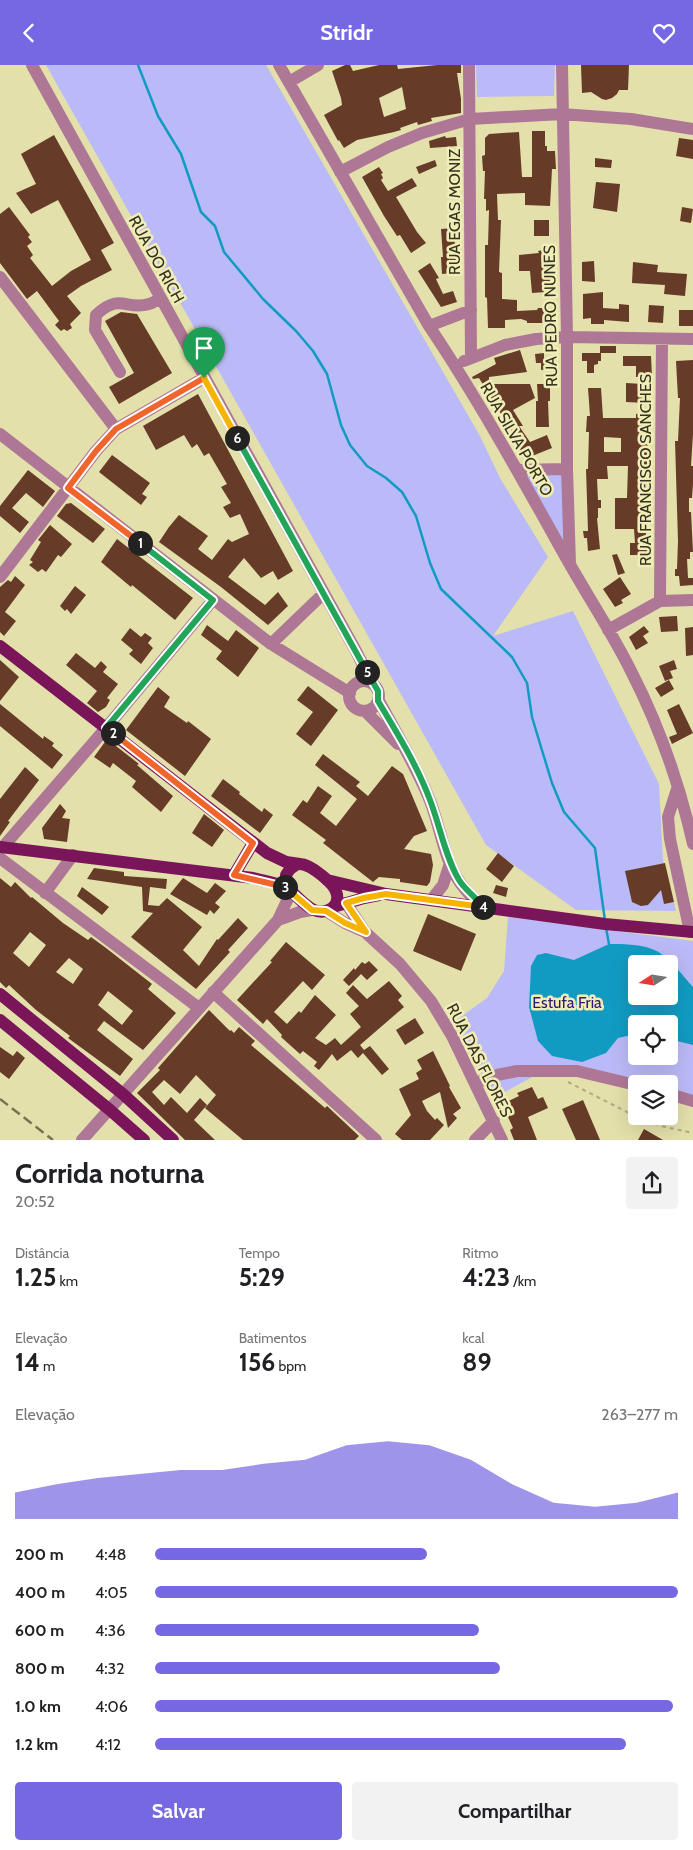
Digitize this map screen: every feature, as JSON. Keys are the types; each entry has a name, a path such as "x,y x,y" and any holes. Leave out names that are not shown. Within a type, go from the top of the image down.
{"main road":[{"path":"0,646 253,843 277,859 308,865 326,879 346,903"},
{"path":"234,875 253,843"},
{"path":"1,850 73,855 262,880 288,890 312,910 329,909 364,898 386,894"},
{"path":"288,890 286,875 290,869 300,864"},
{"path":"326,879 386,894 605,924 692,932"},
{"path":"329,909 338,896 336,890"},
{"path":"0,994 124,1095 173,1140"},
{"path":"16,1007 2,1022 144,1140"},
{"path":"17,1034 30,1018"}],"street":[{"name":"RUA DO RICH","path":"32,65 372,683"},
{"name":"RUA SILVA PORTO","path":"279,65 429,326 456,365 632,672 654,720 677,789 689,813 693,844"},
{"name":"RUA EGAS MONIZ","path":"469,65 471,358"},
{"name":"RUA PEDRO NUNES","path":"562,65 570,566"},
{"path":"289,82 313,66"},
{"path":"340,172 388,147 422,133 470,119 562,113 631,119 693,129"},
{"path":"0,277 116,429"},
{"path":"120,372 95,330 96,315 106,306 115,303 143,305 160,298"},
{"path":"429,326 471,309"},
{"path":"456,365 505,345 536,339 567,337 693,339"},
{"name":"RUA FRANCISCO SANCHES","path":"660,601 662,339"},
{"path":"0,577 96,451 116,429 204,378"},
{"path":"0,434 271,644 353,689"},
{"path":"517,471 567,469"},
{"path":"271,644 324,594"},
{"path":"199,1008 45,893 1,850 213,600"},
{"path":"608,630 660,601 693,600"},
{"name":"RUA DO RICH","path":"353,689 356,651"},
{"path":"410,757 365,711 352,704 353,689 361,681 372,683 378,691 378,701 410,757 430,798 450,863 465,889 484,907"},
{"path":"365,711 373,708 378,701"},
{"path":"677,789 668,817 670,839 692,932"},
{"path":"668,817 689,813"},
{"path":"45,893 73,855"},
{"path":"432,899 443,885 450,863"},
{"path":"82,1140 278,920 288,890"},
{"name":"RUA DAS FLORES","path":"346,903 366,932 400,963 431,1001 452,1036 502,1140"},
{"name":"RUA DAS FLORES","path":"329,909 345,923 366,932"},
{"path":"278,920 312,910"},
{"path":"213,993 376,1140"},
{"path":"476,1083 497,1075 517,1071 577,1071 628,1083"},
{"path":"678,1097 693,1101"},
{"path":"475,1140 494,1121"}],"path":[{"path":"561,1079 631,1114 661,1126 693,1133"}],"green space":[{"path":"46,65 266,65 480,436 500,478 548,557 493,636 573,611 659,784 663,860 676,911 576,910 486,845"},
{"path":"476,65 555,65 554,96 477,97"},
{"path":"522,473 562,473 566,552"},
{"name":"Estufa Fria","path":"508,917 693,941 693,1101 678,1097 678,1075 628,1075 628,1083 543,1071 494,1098 455,1021 487,998 504,971"}],"shaded area":[{"path":"609,944 625,944 652,949 663,955 628,955 628,1005 678,1005 678,970 693,987 693,1045 678,1041 678,1015 628,1015 628,1036 618,1038 606,1053 582,1062 552,1056 538,1041 529,1007 531,966 537,955 546,953 574,960"}],"building":[{"path":"345,65 350,65 353,71 379,65 397,65 398,69 437,65 461,65 461,73 457,73 461,113 431,118 432,121 418,125 417,122 400,128 401,130 357,140 344,148 338,141 324,115 342,105 332,71","holes":["402,87 406,109 384,117 379,98"]},
{"path":"581,65 629,65 628,90 619,90 612,98 606,100 591,92 582,93"},
{"path":"532,131 545,131 547,151 555,151 556,169 552,169 550,206 525,205 525,193 497,194 498,220 501,220 499,272 502,273 502,299 517,300 517,311 549,308 550,323 527,323 527,321 521,319 505,320 505,328 488,328 487,298 485,297 485,245 488,245 489,210 486,211 486,199 484,199 485,171 483,171 482,156 485,155 485,138 489,134 519,132 522,177 532,177"},
{"path":"54,135 114,243 101,250 112,270 81,286 67,296 81,313 70,324 72,328 67,331 64,329 61,331 55,325 59,321 37,291 27,299 0,263 0,214 9,207 30,235 28,237 32,242 27,246 33,255 30,258 52,286 71,271 91,260 58,200 31,214 16,193 36,184 21,154"},
{"path":"445,136 446,138 456,137 457,146 430,148 429,141"},
{"path":"679,138 693,140 693,159 676,156"},
{"path":"595,158 612,160 611,168 595,167"},
{"path":"435,160 437,166 419,174 416,167"},
{"path":"379,167 383,173 381,174 383,178 381,180 388,191 412,178 417,186 396,197 417,232 426,243 411,253 400,235 397,236 384,216 362,177"},
{"path":"596,182 620,184 617,212 593,208"},
{"path":"682,207 693,209 691,223 680,221"},
{"path":"534,220 549,220 549,236 534,236"},
{"path":"454,228 456,263 453,263 453,273 442,274 441,229"},
{"path":"548,249 550,282 546,282 546,292 532,293 530,271 519,271 519,255 539,253 538,251"},
{"path":"594,261 595,282 582,281 582,262"},
{"path":"633,262 658,265 657,272 687,274 685,296 664,294 665,285 632,283"},
{"path":"430,263 439,278 436,279 443,294 453,291 457,302 441,307 418,271"},
{"path":"603,292 603,308 619,309 619,304 629,305 629,322 604,320 604,324 591,324 591,318 583,319 583,294"},
{"path":"649,305 664,306 663,323 648,322"},
{"path":"679,310 693,310 693,326 679,326"},
{"path":"121,312 137,314 172,373 119,404 109,387 134,373 105,321"},
{"path":"600,346 616,346 616,353 601,353 601,361 594,365 594,373 587,373 587,361 582,361 582,353 600,353"},
{"path":"520,350 527,372 489,377 489,384 530,384 535,398 513,410 523,426 519,426 530,442 547,435 552,448 527,458 516,444 519,443 479,378 473,379 472,377 496,364 494,358"},
{"path":"544,353 544,359 549,359 550,369 541,370 541,363 536,363 535,354"},
{"path":"623,356 651,356 652,377 636,377 636,366 623,366"},
{"path":"693,360 691,466 693,466 693,484 692,498 689,498 689,512 691,512 693,552 690,552 690,559 687,559 688,578 693,578 693,585 680,586 679,576 675,576 678,541 675,441 678,441 680,398 678,398 676,361"},
{"path":"626,383 643,384 642,395 646,396 645,403 626,402"},
{"path":"537,384 550,384 550,401 548,401 549,427 536,427"},
{"path":"588,388 601,388 603,418 636,418 636,414 645,413 648,433 647,466 645,466 648,555 630,555 630,543 635,543 634,529 615,529 615,498 627,498 628,466 607,466 608,479 597,479 598,500 601,500 601,508 598,508 597,518 600,549 588,551 587,538 584,538 583,531 588,531 586,469 588,469 589,432 586,432 587,416 590,416","holes":["604,437 621,438 621,452 604,452"]},
{"path":"198,394 293,571 278,580 273,571 261,578 244,558 228,577 265,605 278,592 288,606 268,625 221,587 159,542 179,515 208,536 198,549 212,560 228,539 232,542 249,534 240,514 230,518 223,507 231,503 221,487 227,484 209,453 204,456 197,444 192,448 184,435 156,450 143,426"},
{"path":"112,455 150,483 142,494 147,497 141,505 99,472"},
{"path":"28,470 55,491 43,507 26,493 12,508 29,522 20,533 0,516 0,506"},
{"path":"71,503 105,529 93,543 57,516 66,504"},
{"path":"50,525 72,544 61,557 58,555 46,572 42,569 38,572 29,565 33,562 30,560 41,542 38,540"},
{"path":"117,539 193,598 175,620 101,562"},
{"path":"617,554 625,573 618,575 612,555"},
{"path":"15,576 25,585 5,612 16,621 4,636 0,632 0,587 8,580 11,582"},
{"path":"620,577 631,594 621,600 623,603 615,607 603,589"},
{"path":"75,586 86,595 71,614 67,609 65,611 60,606"},
{"path":"677,616 678,631 661,632 659,617"},
{"path":"207,625 228,641 236,630 259,648 238,677 216,659 222,651 201,635"},
{"path":"644,626 649,632 643,636 648,643 636,650 629,637"},
{"path":"693,627 693,655 686,656 685,628"},
{"path":"130,628 141,637 145,633 152,638 148,643 153,648 141,664 129,654 133,650 121,640"},
{"path":"76,653 95,668 101,661 107,667 103,672 118,684 107,698 110,700 106,707 98,712 87,703 97,691 66,665"},
{"path":"0,660 19,677 0,701"},
{"path":"674,660 677,669 670,671 673,678 665,681 659,666"},
{"path":"669,680 674,689 661,697 655,688"},
{"path":"308,686 338,710 311,746 296,734 313,712 297,700"},
{"path":"158,687 170,697 164,707 187,723 188,721 211,739 185,776 126,730"},
{"path":"0,704 43,739 44,736 54,743 52,746 63,755 52,769 0,726"},
{"path":"679,704 693,733 672,744 669,737 677,734 667,710"},
{"path":"107,739 139,764 137,765 173,796 161,812 132,787 136,781 113,763 110,768 94,757"},
{"path":"323,754 360,782 356,786 368,796 392,766 403,774 427,831 414,836 404,849 431,854 433,865 430,882 427,886 400,882 400,879 379,877 373,882 323,843 326,840 292,815 303,800 307,803 318,786 332,796 320,813 336,826 357,799 315,765"},
{"path":"25,767 39,780 8,821 10,822 0,836 0,799"},
{"path":"223,779 262,812 264,808 273,815 260,833 211,796"},
{"path":"60,804 66,811 62,818 70,819 67,842 44,839 42,828"},
{"path":"204,814 224,830 212,847 192,833"},
{"path":"498,853 514,866 502,882 486,869"},
{"path":"665,863 674,902 664,904 661,890 648,905 641,906 632,902 625,871"},
{"path":"94,868 124,872 124,876 167,879 166,889 150,887 148,905 159,906 167,898 202,927 183,950 199,966 217,939 238,918 248,928 228,950 230,952 196,989 131,937 153,913 143,911 142,887 87,879"},
{"path":"0,878 11,887 15,882 31,898 63,923 88,940 91,937 106,948 152,984 148,989 176,1013 143,1050 104,1021 97,1030 133,1059 120,1076 68,1038 70,1036 36,1010 9,985 6,988 0,982","holes":["30,932 46,945 29,967 13,953","69,958 83,969 73,984 56,972","108,991 133,1011 122,1025 98,1005"]},
{"path":"183,878 207,893 215,883 226,891 215,903 220,907 214,914 210,910 207,915 170,894"},
{"path":"496,885 508,888 506,897 493,893"},
{"path":"82,887 109,907 102,915 77,896"},
{"path":"428,914 476,934 461,971 413,951"},
{"path":"286,942 325,975 312,990 303,981 274,1012 287,1024 299,1011 301,1013 315,995 336,1015 315,1038 326,1045 335,1038 341,1045 361,1027 350,1014 359,1006 346,993 353,985 367,999 389,981 402,996 398,1000 404,1007 360,1045 364,1050 370,1046 389,1069 382,1075 363,1053 358,1058 351,1050 337,1061 332,1054 319,1070 314,1066 317,1062 303,1051 300,1054 281,1037 282,1035 267,1019 263,1024 237,1000 272,962 270,961"},
{"path":"369,961 378,970 367,980 361,974 349,986 343,980 362,962 365,964"},
{"path":"209,1010 230,1031 234,1033 239,1027 255,1041 251,1045 325,1108 327,1106 359,1136 355,1140 243,1140 205,1108 216,1095 196,1075 180,1094 164,1080 152,1092 164,1105 171,1097 187,1113 200,1098 207,1105 194,1120 215,1140 185,1140 137,1093 160,1070 158,1068"},
{"path":"415,1018 424,1033 405,1045 396,1030"},
{"path":"0,1047 13,1056 17,1051 25,1058 9,1079 0,1072"},
{"path":"433,1051 449,1087 461,1108 453,1114 457,1118 448,1128 440,1092 422,1101 427,1111 435,1120 437,1118 444,1125 430,1140 402,1140 395,1134 411,1115 399,1089 419,1079 416,1073 422,1069 417,1060"},
{"path":"532,1087 538,1099 543,1097 548,1108 528,1117 537,1140 514,1140 510,1130 513,1128 502,1104 519,1096 517,1093"},
{"path":"583,1100 600,1140 576,1140 562,1109"},
{"path":"644,1129 663,1140 638,1140"}],"waterway":[{"path":"138,65 158,116 181,154 201,212 215,226 224,252 263,299 296,331 313,351 327,374 341,425 350,445 367,466 386,478 402,492 416,516 430,563 441,589 512,657 527,683 532,717 552,783 564,812 595,848 605,921"},
{"path":"606,928 609,944"}],"railway":[{"path":"0,1099 53,1140"}],"route":[{"path":"204,378 372,683 376,687 379,696 378,701 410,757 430,798 450,863 465,889 484,907 386,894 346,903 366,932 345,923 326,911 312,910 286,887 234,875 253,843 106,728 213,600 68,488 96,451 116,429 204,378"}]}
